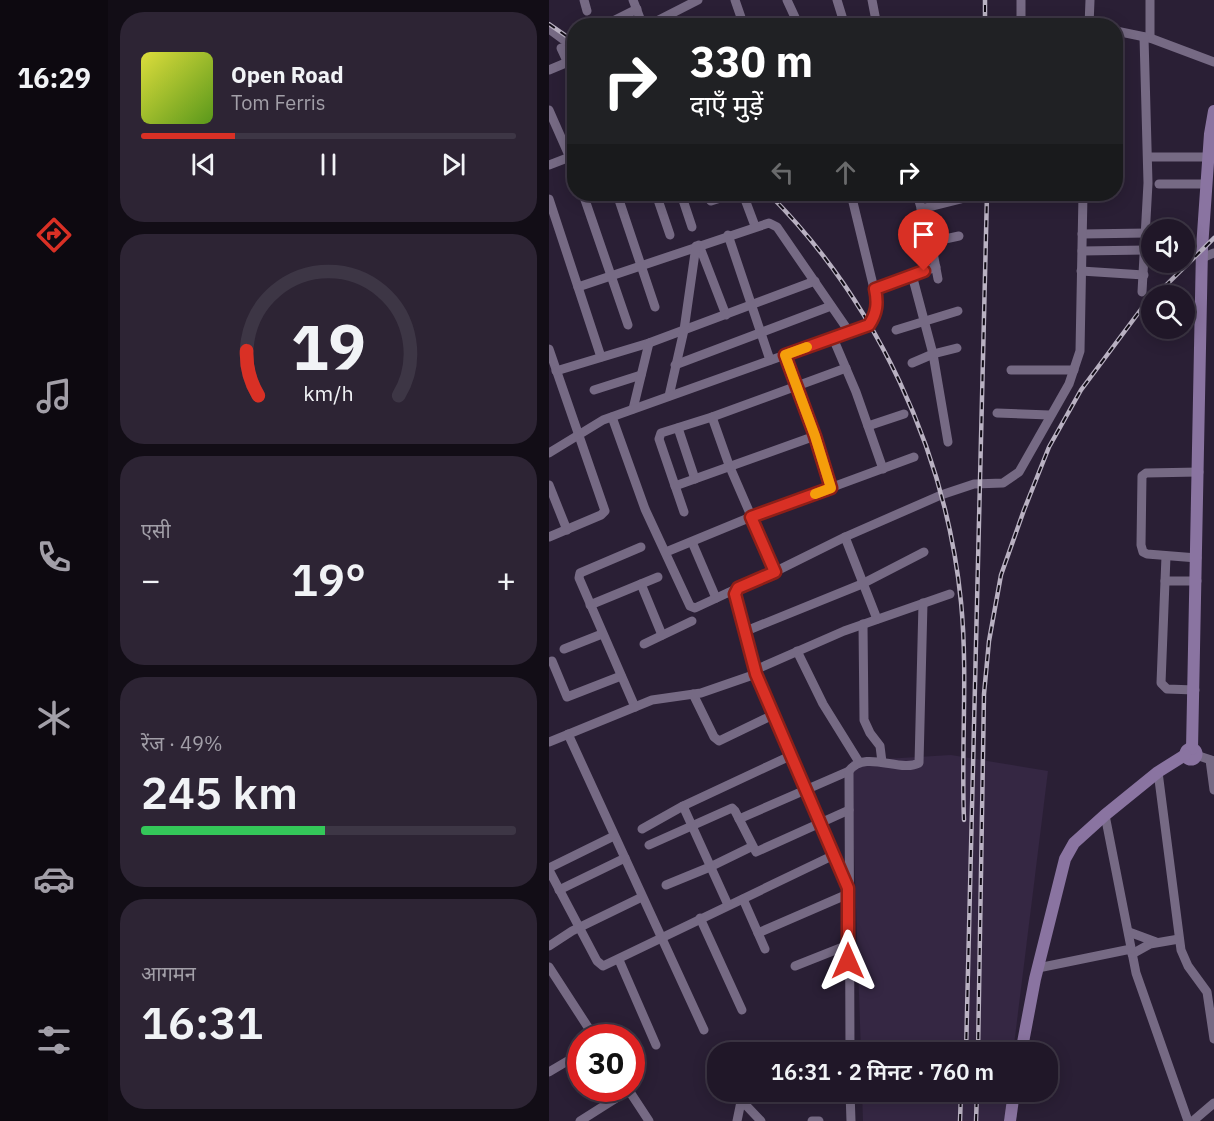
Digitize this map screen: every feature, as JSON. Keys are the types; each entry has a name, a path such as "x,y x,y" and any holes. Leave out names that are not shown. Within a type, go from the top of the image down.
{"street":[{"path":"583,0 587,11"},
{"path":"661,18 698,0"},
{"path":"735,0 741,18"},
{"path":"787,0 795,18"},
{"path":"837,0 843,18"},
{"path":"875,18 872,1 882,0"},
{"path":"1021,0 1021,18"},
{"path":"1089,18 1090,0"},
{"path":"1147,219 1147,37 1151,0"},
{"path":"615,18 635,4 641,18"},
{"path":"549,29 567,42"},
{"path":"1123,32 1147,37 1214,62"},
{"path":"561,48 567,58"},
{"path":"549,70 567,63"},
{"path":"549,110 567,146"},
{"path":"1191,753 1195,690 1199,472 1208,256 1207,184 1214,111"},
{"path":"1149,157 1209,157"},
{"path":"549,165 567,158"},
{"path":"1159,184 1207,184"},
{"path":"549,199 601,357"},
{"path":"585,201 628,325"},
{"path":"619,201 655,307"},
{"path":"658,201 670,235"},
{"path":"683,201 692,227"},
{"path":"746,201 755,226"},
{"path":"549,453 592,426 633,408 869,325 874,317 877,301 853,201"},
{"path":"919,201 931,242 938,279"},
{"path":"921,208 952,201"},
{"path":"612,417 645,509 692,608 775,572 845,537 965,486 1003,483 1019,472 1074,370 1081,340 1083,201"},
{"path":"578,287 768,222 777,227 850,333"},
{"path":"1082,234 1141,233"},
{"path":"728,236 770,360"},
{"path":"931,242 959,236"},
{"path":"698,246 726,315"},
{"path":"669,396 684,330 698,246"},
{"path":"1082,251 1141,250"},
{"path":"875,289 936,267"},
{"path":"1081,271 1144,275 1143,285"},
{"path":"912,274 926,320 948,442"},
{"path":"556,371 684,330 815,281"},
{"path":"675,365 831,306"},
{"path":"895,330 958,310"},
{"path":"833,338 883,469"},
{"path":"633,408 649,342"},
{"path":"912,363 933,354 957,348"},
{"path":"549,349 605,511 549,537"},
{"path":"785,355 815,436 831,488"},
{"path":"684,512 659,439 661,433 712,417 846,368"},
{"path":"1011,370 1074,370"},
{"path":"594,390 641,375"},
{"path":"997,413 1049,415"},
{"path":"868,426 904,414"},
{"path":"712,417 729,465 775,572"},
{"path":"678,428 695,479"},
{"path":"675,486 815,436"},
{"path":"666,552 751,517 914,457"},
{"path":"1197,558 1145,554 1141,549 1142,476 1146,472 1199,472"},
{"path":"549,485 567,530"},
{"path":"845,537 877,619"},
{"path":"692,542 716,598"},
{"path":"635,707 579,578 580,573 641,547"},
{"path":"745,631 862,584 924,552"},
{"path":"1165,556 1161,683 1167,689 1195,690"},
{"path":"589,605 658,577"},
{"path":"1165,580 1197,581"},
{"path":"641,584 662,635"},
{"path":"738,588 735,594 755,672 848,891"},
{"path":"549,742 659,698 693,694 755,672 797,651 863,624 950,594"},
{"path":"739,819 849,771 859,762 917,764 920,760 923,603"},
{"path":"644,644 692,621"},
{"path":"863,624 864,720 880,746 882,762"},
{"path":"564,649 602,634"},
{"path":"797,651 823,704 859,762"},
{"path":"552,661 567,697 621,676"},
{"path":"693,694 714,736 720,741 773,715"},
{"path":"568,734 704,1030"},
{"path":"1023,1042 1038,968 1065,859 1074,843 1158,772 1191,753 1212,760 1214,790"},
{"path":"642,829 683,806 790,756"},
{"path":"849,771 850,1042"},
{"path":"1158,772 1179,939 1184,959 1207,992 1214,1039"},
{"path":"683,806 728,905"},
{"path":"649,845 732,808 751,847 756,852 849,810"},
{"path":"1105,815 1142,992 1188,1121"},
{"path":"614,836 549,869 600,965 603,966 834,855"},
{"path":"666,885 751,847"},
{"path":"559,890 625,858"},
{"path":"758,933 848,891"},
{"path":"549,946 579,927 642,897"},
{"path":"743,899 765,949"},
{"path":"701,918 742,1010"},
{"path":"1129,932 1156,942"},
{"path":"1038,968 1132,951 1156,942 1179,939"},
{"path":"795,966 848,945"},
{"path":"619,960 656,1045"},
{"path":"550,971 586,1024"},
{"path":"549,1072 567,1061"},
{"path":"580,1121 609,1102"},
{"path":"637,1102 649,1121"},
{"path":"737,1121 741,1102"},
{"path":"747,1102 761,1121"},
{"path":"850,1102 851,1121"},
{"path":"1010,1121 1013,1102"},
{"path":"1193,1121 1214,1103"},
{"path":"812,1121 819,1121"}],"shaded area":[{"path":"951,755 1048,771 1014,1042 861,1042 851,761"},
{"path":"862,1102 1007,1102 1004,1121 863,1121"}],"railway":[{"path":"985,0 985,18"},
{"path":"549,24 567,36"},
{"path":"775,201 807,236 842,282 873,330 922,435 940,490 953,546 963,629 964,820"},
{"path":"966,1042 987,201"},
{"path":"1166,285 1214,238"},
{"path":"978,1042 984,694 989,641 1001,575 1049,447 1081,390 1141,309"},
{"path":"960,1121 961,1102"},
{"path":"976,1121 977,1102"}],"slow traffic":[{"path":"807,347 785,355 815,436 831,488 815,494"}],"route":[{"path":"848,961 848,888 756,674 735,594 738,588 775,572 751,517 831,488 815,436 785,355 869,325 876,309 875,289 924,271"}]}
